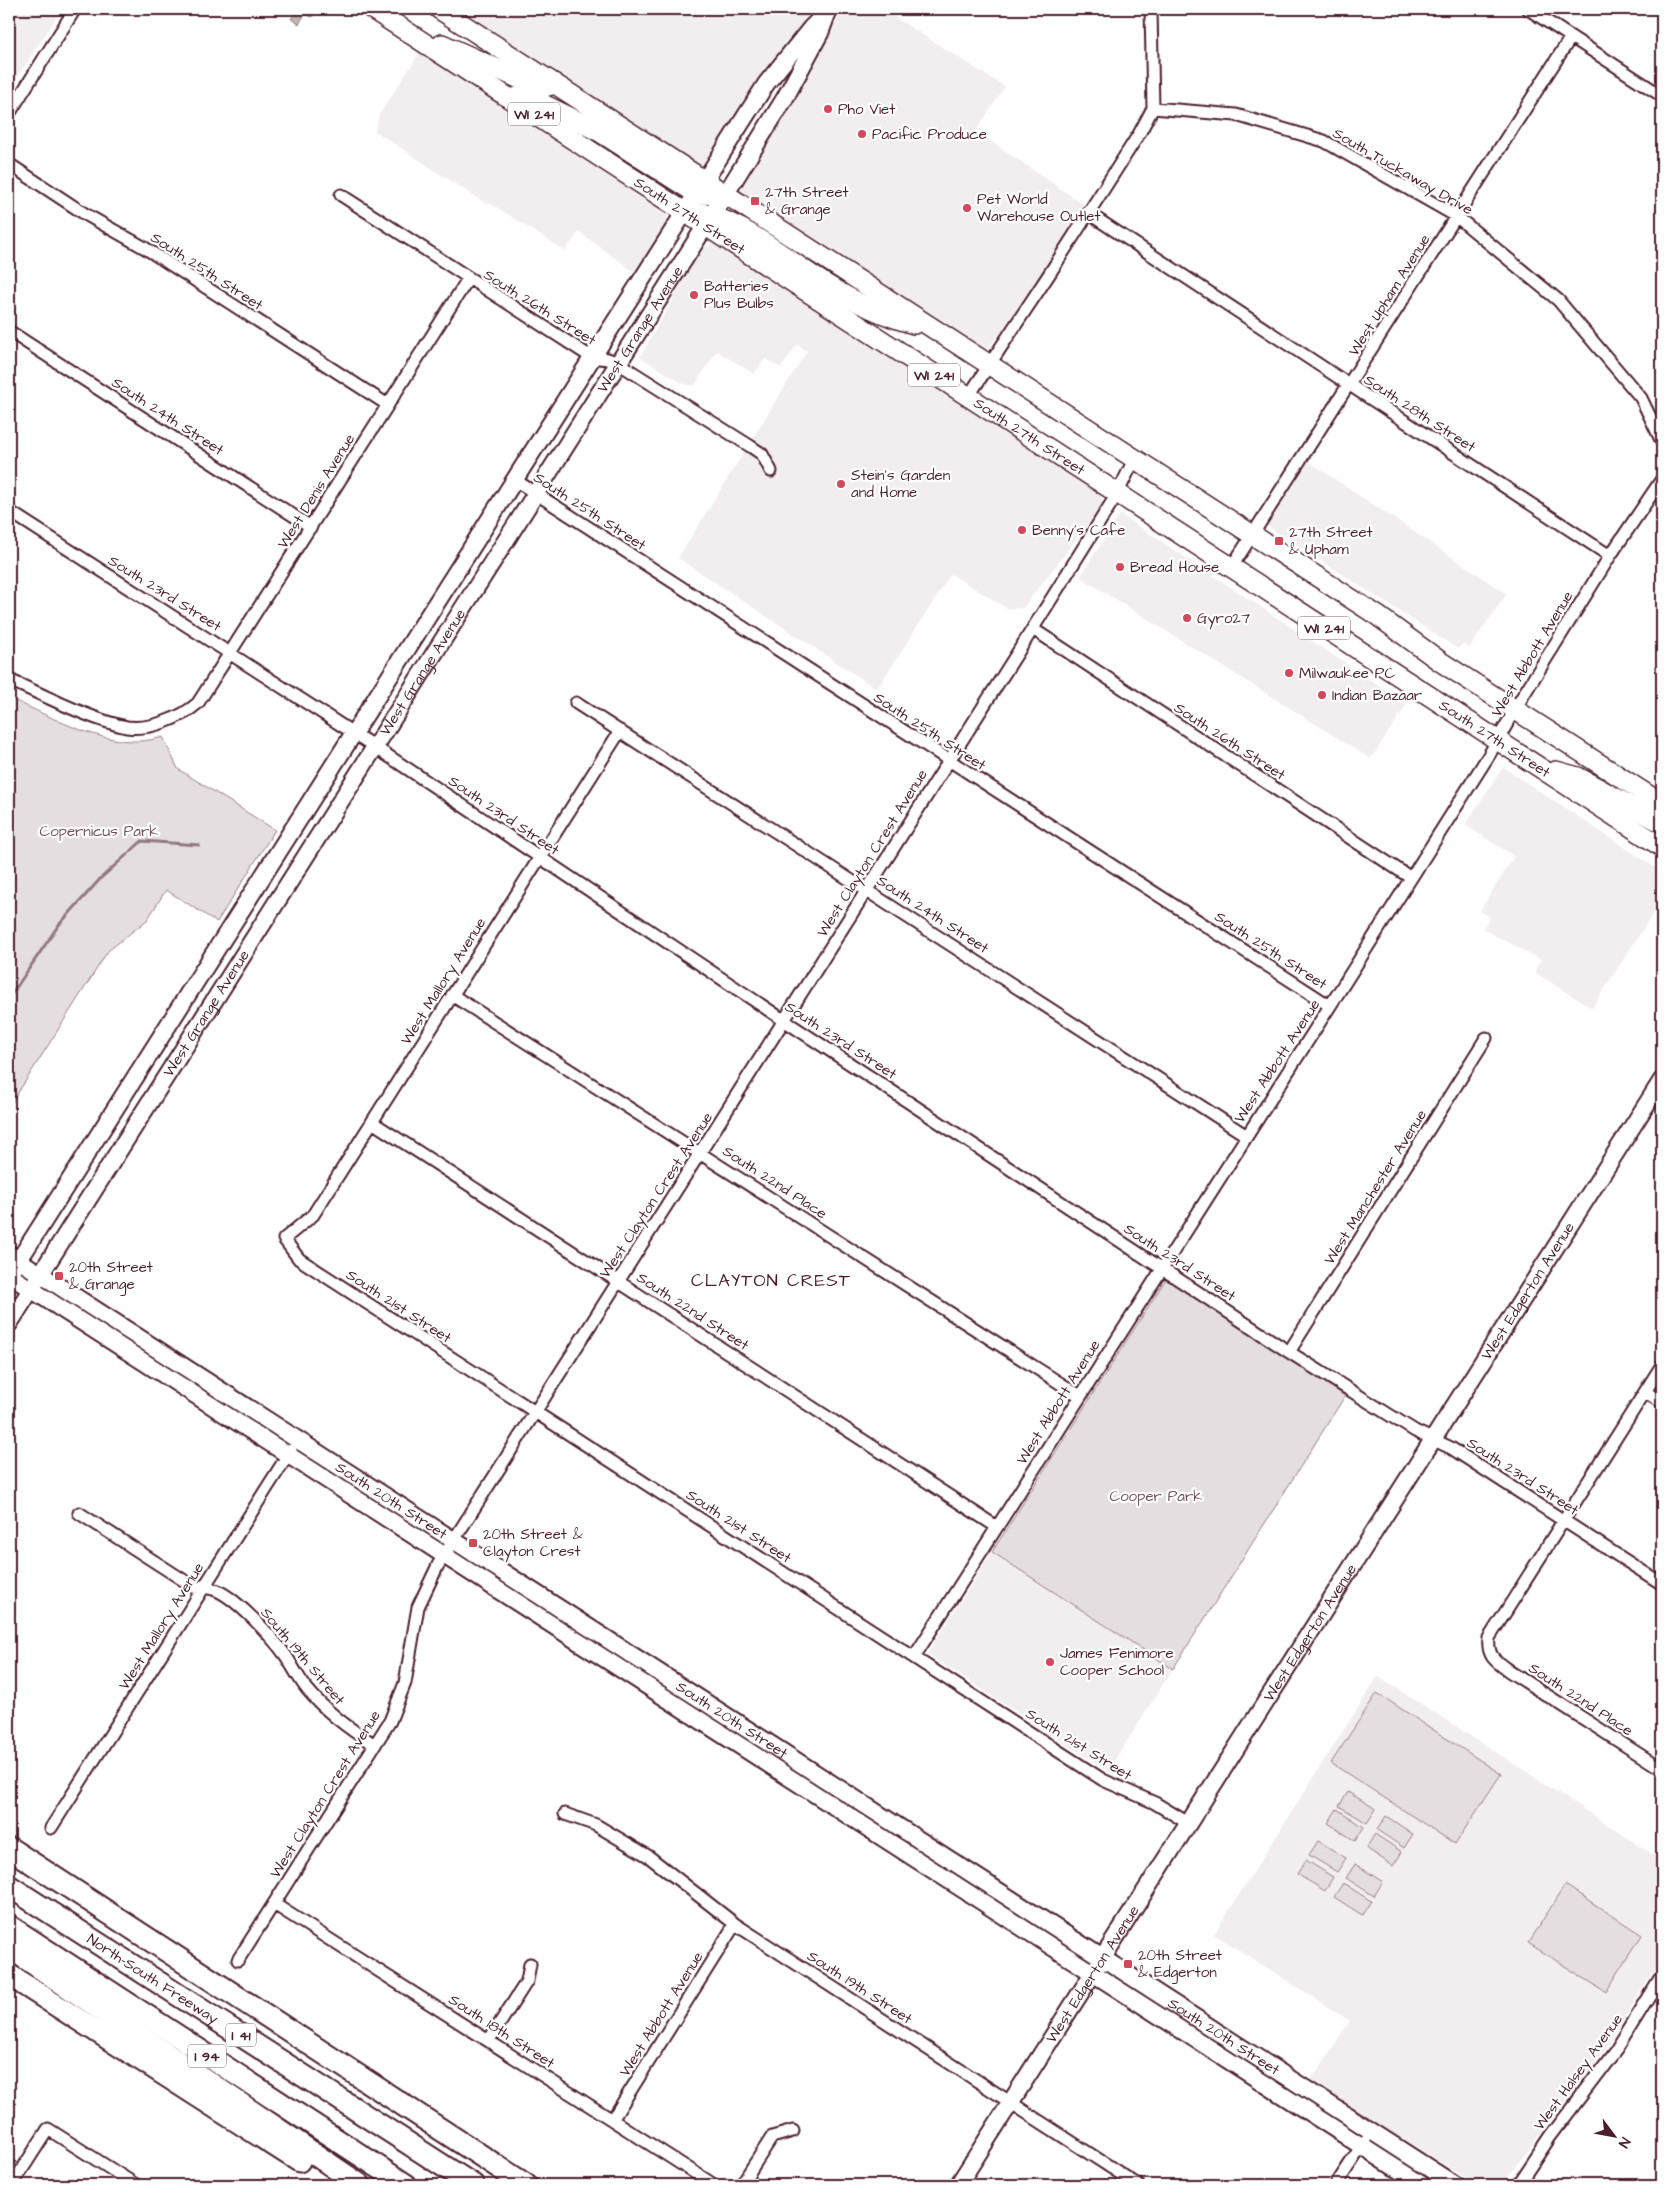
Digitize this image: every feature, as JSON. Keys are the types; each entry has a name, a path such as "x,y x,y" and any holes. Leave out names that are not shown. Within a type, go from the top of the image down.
{"highway":[{"path":"9,1848 526,2185"},
{"name":"North-South Freeway","path":"9,1886 473,2185"},
{"name":"I 94","path":"9,1926 406,2185"},
{"path":"9,1947 360,2185"},
{"path":"9,1975 339,2185"}],"main road":[{"name":"South 27th Street","path":"372,9 684,212 709,220 968,397 1662,848"},
{"name":"WI 241","path":"439,9 555,84 701,188"},
{"path":"418,39 445,44 531,84 544,87 555,84"},
{"path":"501,93 541,103 600,132 701,188 726,195"},
{"name":"WI 241","path":"726,195 1662,804"},
{"path":"709,220 726,220 826,285 893,319 931,328"},
{"path":"1538,766 1578,777 1662,823"}],"street":[{"path":"9,114 75,9"},
{"path":"968,397 1088,213 1153,108 1151,9"},
{"path":"1528,9 1662,96"},
{"name":"West Grange Avenue","path":"9,1275 14,1257 55,1204 766,84 811,28 827,12"},
{"name":"West Grange Avenue","path":"9,1324 726,195 785,98 820,32 827,12"},
{"name":"West Upham Avenue","path":"1231,568 1571,37"},
{"path":"766,84 785,98"},
{"name":"South Tuckaway Drive","path":"1153,108 1236,116 1324,141 1456,216 1558,300 1641,398 1662,442"},
{"name":"South 25th Street","path":"9,164 85,214 145,248 388,405"},
{"name":"South 26th Street","path":"341,195 591,358 608,359 618,363 762,454 771,470"},
{"name":"South 28th Street","path":"1088,213 1610,556"},
{"path":"646,272 668,287"},
{"name":"West Denis Avenue","path":"9,680 104,720 128,727 157,724 185,715 198,703 231,653 468,279"},
{"name":"South 24th Street","path":"9,331 311,526"},
{"name":"West Clayton Crest Avenue","path":"238,1960 375,1745 398,1703 405,1683 418,1606 428,1583 444,1555 1033,629 1117,494 1134,460"},
{"name":"West Abbott Avenue","path":"914,1657 1411,878 1610,556 1662,479"},
{"name":"South 25th Street","path":"515,480 1330,1006"},
{"name":"South 23rd Street","path":"9,512 375,747 785,1021 1290,1352 1415,1431 1433,1439 1564,1520 1662,1584"},
{"name":"South 26th Street","path":"1033,629 1411,878"},
{"path":"394,672 413,686"},
{"name":"South 24th Street","path":"576,703 1247,1136"},
{"name":"West Mallory Avenue","path":"284,1239 313,1215 620,731"},
{"path":"320,789 340,803"},
{"name":"South 22nd Place","path":"452,994 702,1152 1080,1396"},
{"path":"185,1000 206,1013"},
{"name":"West Manchester Avenue","path":"1290,1352 1486,1038"},
{"name":"West Edgerton Avenue","path":"958,2185 1662,1080"},
{"name":"South 22nd Street","path":"372,1122 997,1527"},
{"path":"55,1204 76,1218"},
{"name":"South 21st Street","path":"284,1239 299,1260 1103,1780 1155,1803 1188,1823"},
{"name":"South 20th Street","path":"14,1257 1455,2185"},
{"name":"South 20th Street","path":"9,1275 1422,2185"},
{"name":"South 22nd Place","path":"1662,1366 1489,1638 1488,1650 1493,1660 1662,1770"},
{"path":"1646,1392 1662,1403"},
{"name":"West Mallory Avenue","path":"51,1828 298,1440"},
{"name":"South 19th Street","path":"79,1513 194,1587 214,1589 252,1618 285,1655 306,1688 324,1707 337,1720 375,1745"},
{"name":"South 19th Street","path":"565,1814 596,1825 648,1856 735,1924 1138,2185"},
{"name":"South 18th Street","path":"274,1904 714,2185"},
{"name":"West Abbott Avenue","path":"612,2120 735,1924"},
{"path":"489,2040 527,1981 530,1964"},
{"name":"West Halsey Avenue","path":"1518,2185 1550,2137 1616,2050 1662,1976"},
{"path":"12,2185 48,2129 136,2185"},
{"path":"741,2185 772,2137 793,2131"},
{"path":"1336,2185 1371,2132"}],"shaded area":[{"path":"9,9 62,9 9,89"},
{"path":"297,9 317,9 312,17 305,14 299,24 291,19"},
{"path":"455,9 814,9 766,70 709,161 702,166 694,164"},
{"path":"843,9 882,9 1005,87 976,131 1086,206 1023,305 987,349 982,350 740,193 739,184 798,89"},
{"path":"421,51 667,212 668,224 636,273 579,232 565,251 490,203 486,204 375,131 379,115"},
{"path":"714,243 1098,491 1103,500 1102,506 1023,608 1008,609 951,574 877,689 678,558 807,351 797,345 781,368 765,359 754,374 717,351 694,386 684,384 640,357 702,248"},
{"path":"1308,461 1507,594 1469,648 1463,644 1458,649 1267,526"},
{"path":"1120,514 1407,704 1371,759 1080,577"},
{"path":"1503,767 1662,872 1662,900 1592,1008 1534,972 1541,960 1483,929 1490,917 1480,911 1514,856 1465,825"},
{"name":"James Fenimore Cooper School","path":"992,1552 1173,1669 1108,1771 927,1654"},
{"path":"1378,1676 1662,1860 1662,1959 1597,2061 1502,2185 1478,2185 1310,2082 1350,2021 1214,1934"}],"green space":[{"name":"Copernicus Park","path":"9,698 64,723 104,737 143,741 163,737 178,769 275,830 217,922 166,890 147,920 108,951 9,1107"},
{"name":"Cooper Park","path":"1166,1279 1345,1396 1173,1669 992,1552"},
{"path":"1377,1693 1501,1774 1455,1844 1331,1763"},
{"path":"1348,1792 1376,1809 1367,1823 1339,1806"},
{"path":"1337,1809 1364,1827 1355,1841 1328,1823"},
{"path":"1386,1816 1413,1834 1404,1848 1377,1830"},
{"path":"1375,1834 1402,1852 1393,1866 1366,1848"},
{"path":"1318,1841 1346,1858 1337,1872 1309,1855"},
{"path":"1306,1860 1333,1877 1325,1891 1297,1874"},
{"path":"1355,1864 1383,1882 1374,1896 1346,1878"},
{"path":"1343,1883 1371,1901 1362,1915 1334,1897"},
{"path":"1565,1885 1642,1935 1606,1992 1528,1943"}],"waterway":[{"path":"9,998 58,926 101,878 142,841 199,845"}],"place":[{"name":"Pho Viet","path":"828,109"},
{"name":"Pacific Produce","path":"862,134"},
{"name":"27th Street & Grange","path":"755,201"},
{"name":"Pet World Warehouse Outlet","path":"967,208"},
{"name":"Batteries Plus Bulbs","path":"694,295"},
{"name":"Stein's Garden and Home","path":"841,484"},
{"name":"Benny's Cafe","path":"1022,530"},
{"name":"27th Street & Upham","path":"1279,541"},
{"name":"Bread House","path":"1120,567"},
{"name":"Gyro27","path":"1187,618"},
{"name":"Milwaukee PC","path":"1289,673"},
{"name":"Indian Bazaar","path":"1322,695"},
{"name":"20th Street & Grange","path":"59,1276"},
{"name":"20th Street & Clayton Crest","path":"473,1543"},
{"name":"James Fenimore Cooper School","path":"1050,1662"},
{"name":"20th Street & Edgerton","path":"1128,1964"}],"district":[{"name":"CLAYTON CREST","path":"771,1280"}]}
